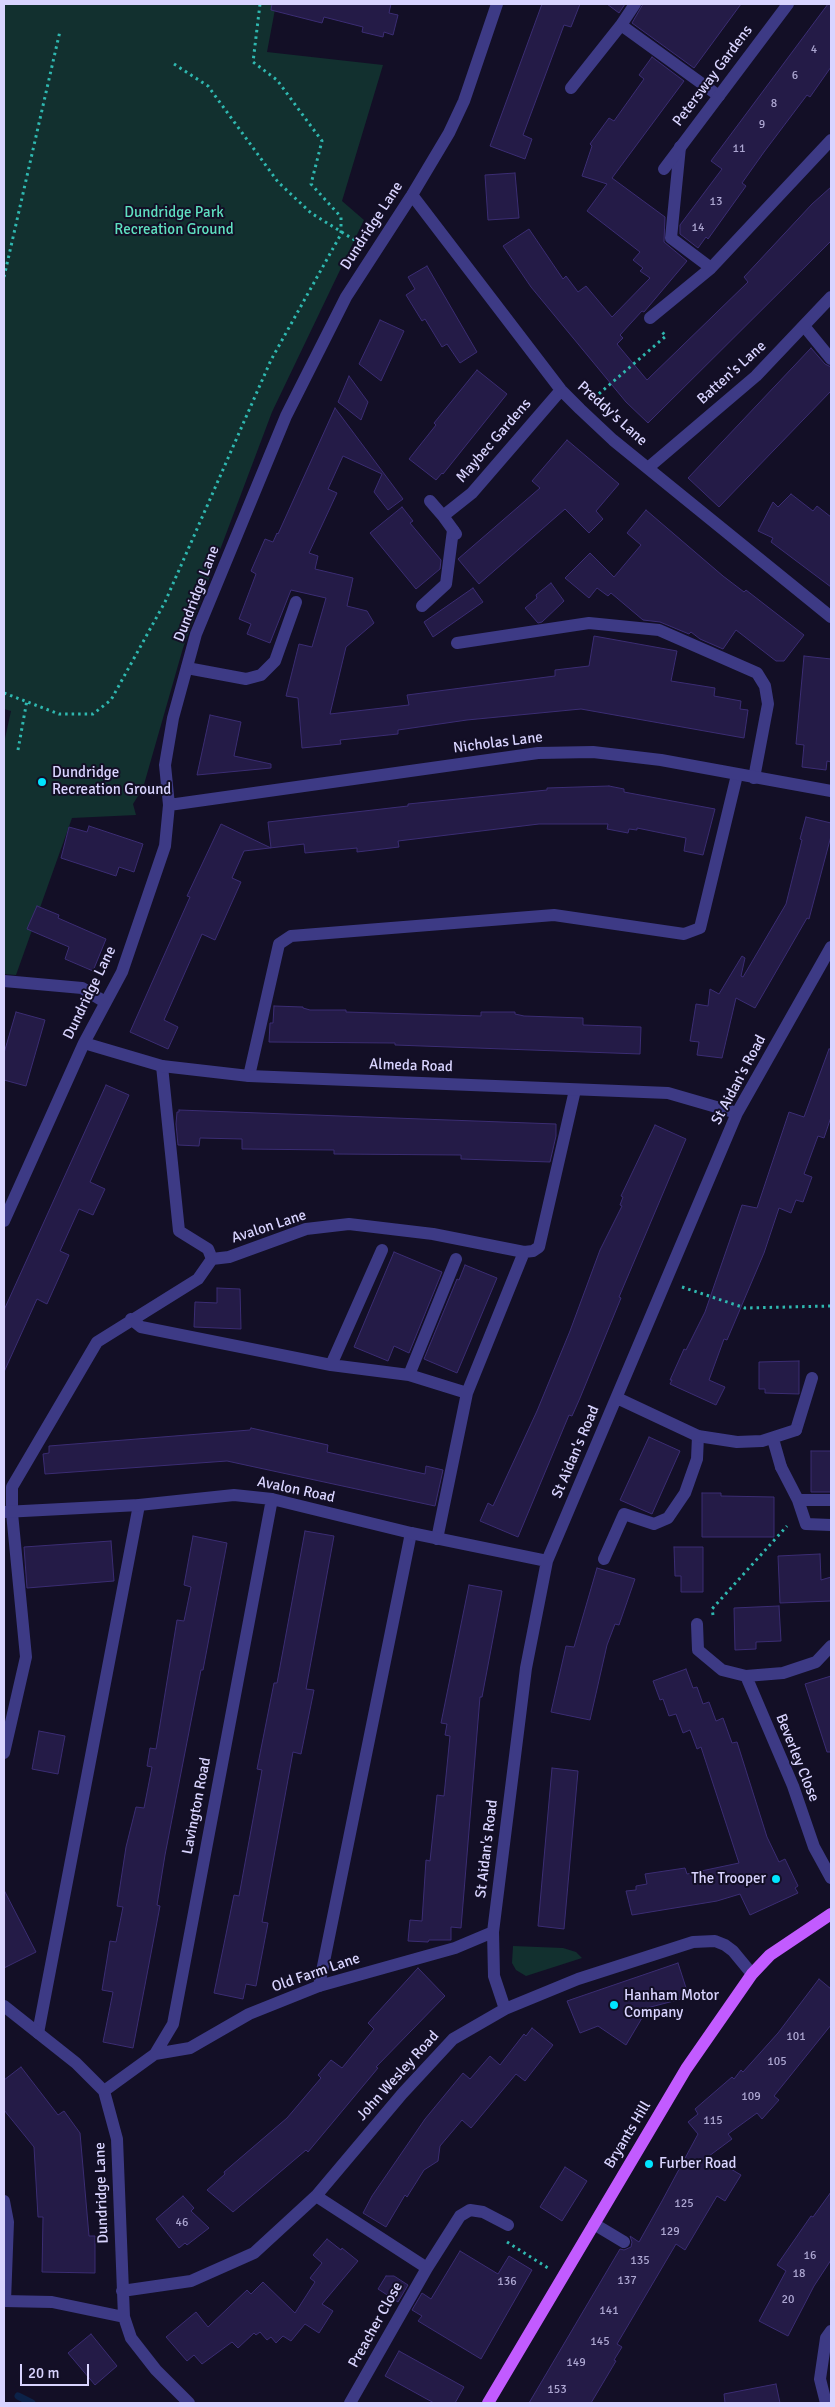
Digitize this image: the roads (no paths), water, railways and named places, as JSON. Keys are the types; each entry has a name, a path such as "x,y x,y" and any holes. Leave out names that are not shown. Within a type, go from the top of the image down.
{"main road":[{"name":"Bryants Hill","path":"488,2403 686,2069 752,1974 770,1955 831,1914"}],"street":[{"name":"Dundridge Lane","path":"4,1221 84,1043 122,972 165,846 169,805 165,765 172,718 196,634 286,416 346,296 412,195 449,133 464,102 497,4"},
{"path":"571,88 621,25 635,4"},
{"name":"Petersway Gardens","path":"664,169 788,4"},
{"path":"621,25 719,96"},
{"path":"650,318 711,268 831,140"},
{"path":"680,147 672,238 711,268"},
{"name":"Preddy's Lane","path":"412,195 561,390 613,440 649,467 831,617"},
{"name":"Batten's Lane","path":"649,467 756,376 831,297"},
{"path":"804,326 831,359"},
{"name":"Maybec Gardens","path":"443,516 472,493 561,390"},
{"path":"422,606 446,584 455,532 430,501"},
{"path":"187,668 246,679 261,675 275,661 296,602"},
{"path":"457,643 589,623 659,630 757,673 765,686 768,704 754,778"},
{"name":"Nicholas Lane","path":"169,805 538,753 594,752 661,760 831,791"},
{"path":"249,1076 279,944 291,936 554,915 684,934 700,928 737,775"},
{"name":"St Aidan's Road","path":"505,2009 494,1976 493,1932 526,1668 547,1561 738,1113 831,947"},
{"path":"4,981 82,988 105,1002"},
{"name":"Almeda Road","path":"84,1043 162,1066 249,1076 575,1090 668,1092 738,1113"},
{"path":"4,1753 26,1657 8,1512 12,1487 97,1342 131,1319 198,1279 212,1259 208,1250 179,1231 162,1066"},
{"path":"438,1539 467,1393 524,1252 539,1247 575,1090"},
{"name":"Avalon Lane","path":"212,1259 229,1257 306,1229 349,1224 433,1234 524,1252"},
{"path":"331,1365 382,1250"},
{"path":"409,1375 456,1259"},
{"path":"131,1319 141,1327 331,1365 409,1375 467,1393"},
{"path":"617,1398 698,1436 737,1442 773,1438 796,1430 812,1378"},
{"path":"604,1559 624,1514 654,1524 668,1518 685,1493 697,1459 698,1436"},
{"path":"773,1438 782,1467 806,1524 831,1525"},
{"name":"Avalon Road","path":"8,1512 139,1505 234,1495 272,1499 411,1533 547,1561"},
{"name":"Lavington Road","path":"104,2091 155,2054 173,2024 272,1499"},
{"path":"799,1505 831,1500"},
{"path":"38,2033 139,1505"},
{"path":"319,1986 411,1533"},
{"path":"697,1624 698,1650 722,1670 746,1676 783,1673 816,1662 831,1646"},
{"name":"Beverley Close","path":"746,1676 793,1786 814,1847 831,1878"},
{"name":"Old Farm Lane","path":"155,2054 190,2048 249,2014 319,1986 455,1948 493,1932"},
{"name":"John Wesley Road","path":"122,2291 191,2280 254,2253 316,2196 402,2094 453,2039 505,2009 572,1981 693,1942 724,1944 733,1951 752,1974"},
{"name":"Dundridge Lane","path":"4,2006 76,2062 104,2091 117,2139 124,2317 131,2338 156,2370 189,2403"},
{"path":"316,2196 427,2268"},
{"path":"4,2201 8,2222 4,2301 52,2302 124,2317"},
{"name":"Preacher Close","path":"355,2402 427,2268 460,2216 470,2210 482,2212 508,2225"},
{"path":"594,2224 624,2242"},
{"path":"826,2403 820,2380 826,2338 831,2331"}],"waterway":[{"path":"18,2396 32,2403"}],"place":[{"name":"Dundridge Recreation Ground","path":"42,782"},
{"name":"The Trooper","path":"776,1879"},
{"name":"Hanham Motor Company","path":"614,2005"},
{"name":"Furber Road","path":"649,2164"}],"park label":[{"name":"Dundridge Park Recreation Ground","path":"174,222"}]}
